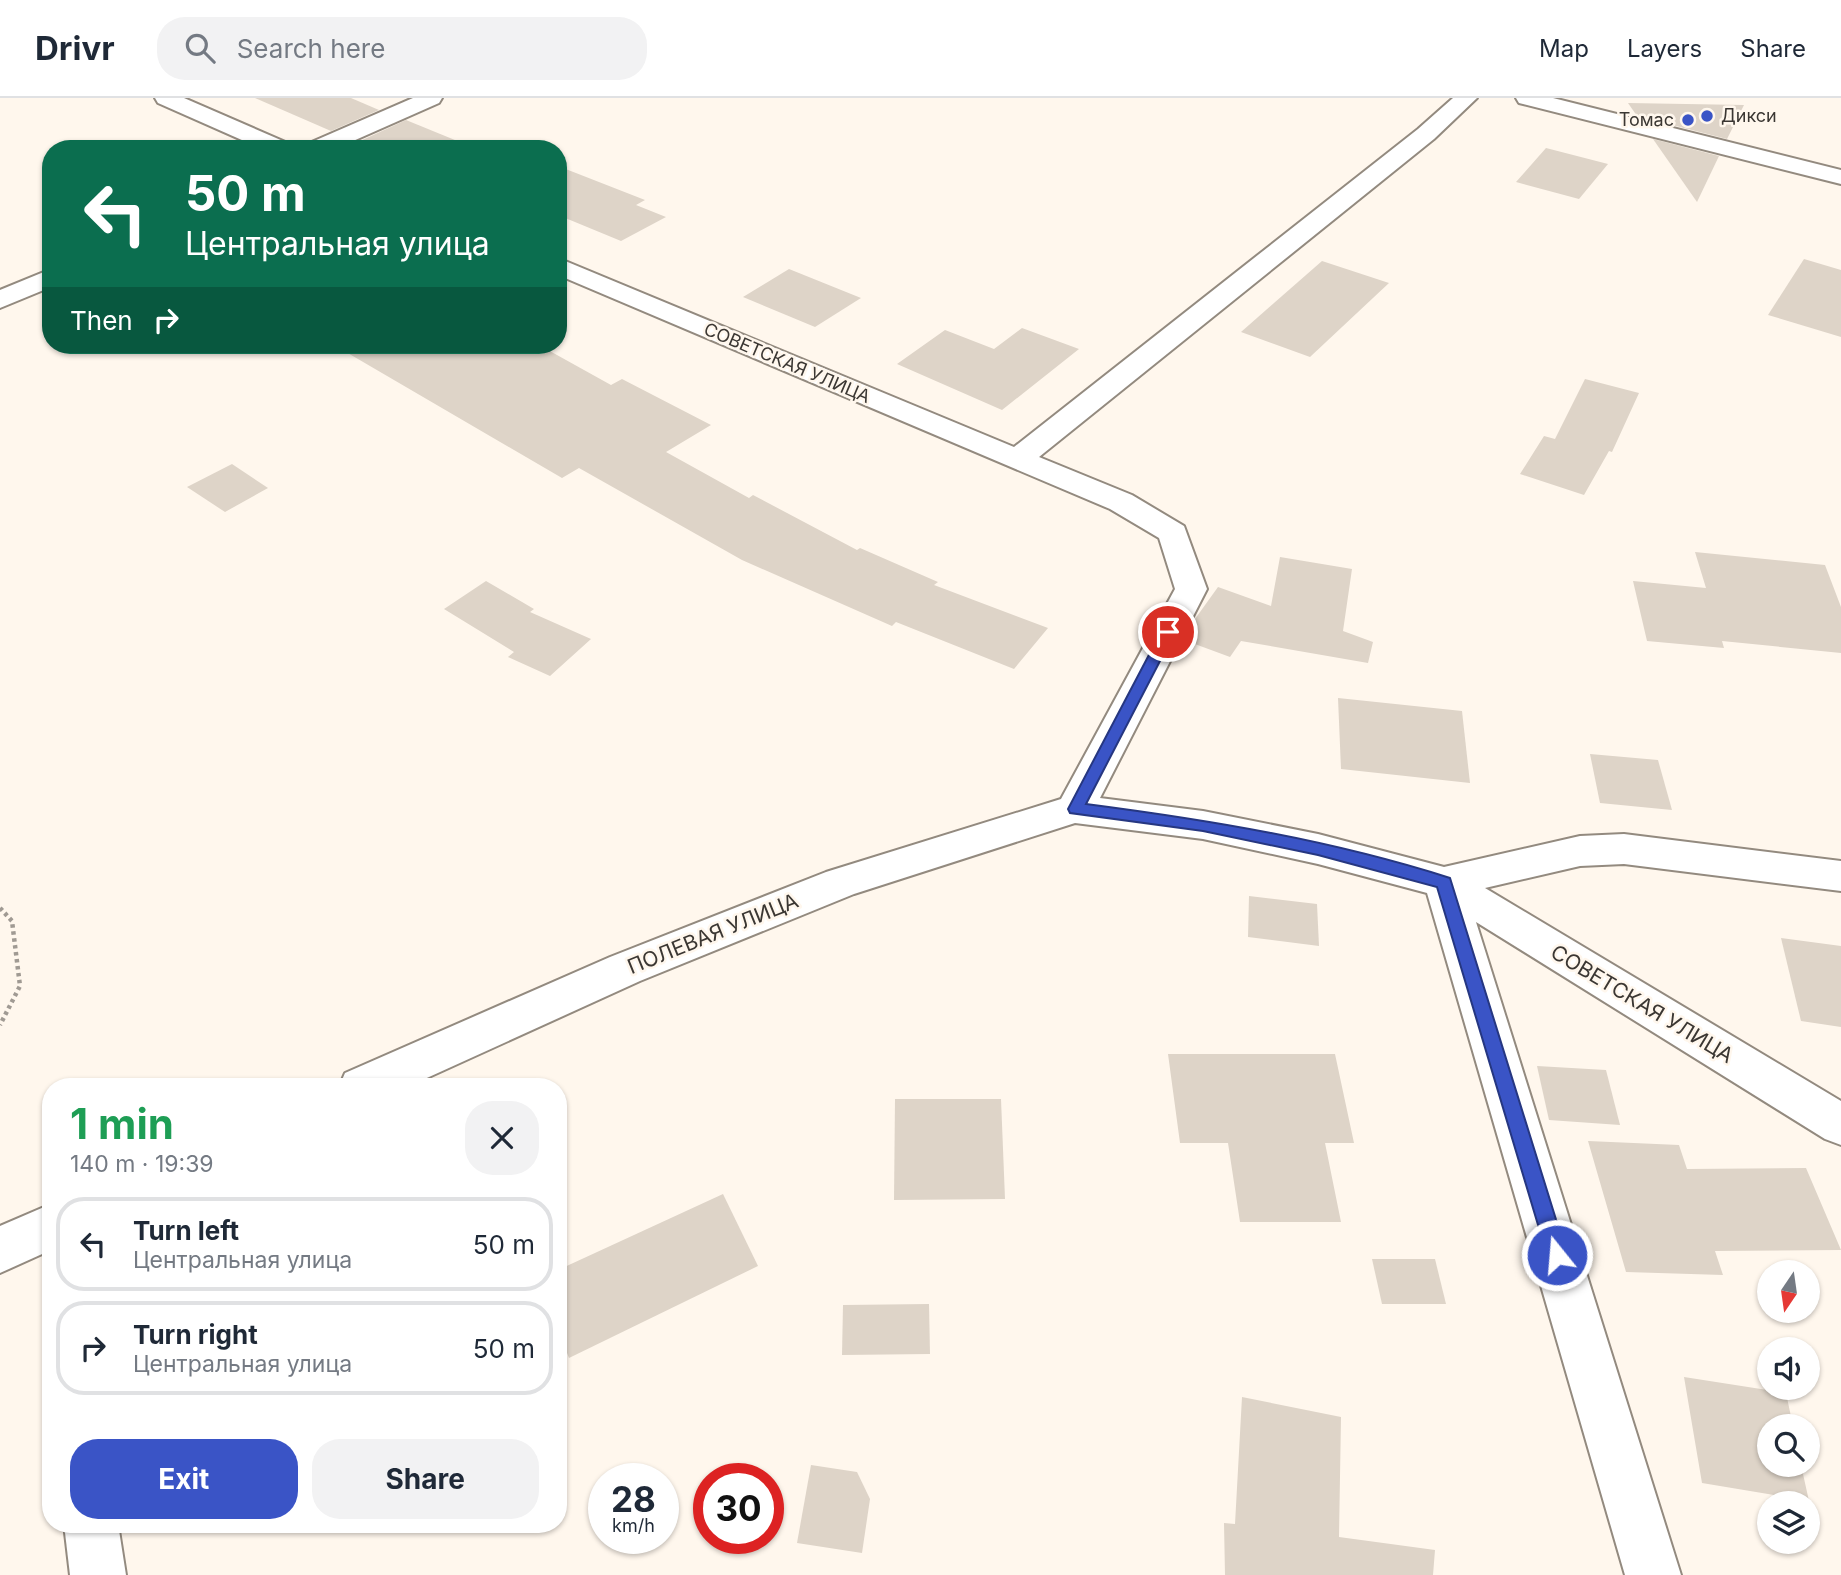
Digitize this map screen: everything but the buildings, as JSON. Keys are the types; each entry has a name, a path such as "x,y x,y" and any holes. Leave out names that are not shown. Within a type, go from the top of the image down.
{"street":[{"path":"166,98 262,140"},
{"path":"335,140 431,98"},
{"path":"1016,460 1426,134 1466,98"},
{"path":"1527,98 1841,177"},
{"name":"СОВЕТСКАЯ УЛИЦА","path":"567,270 1121,502 1173,533 1191,589 1076,809"},
{"path":"0,300 42,281"},
{"path":"1076,809 1203,825 1318,849 1444,882 1580,850 1613,850 1841,876"},
{"name":"ПОЛЕВАЯ УЛИЦА","path":"381,1078 625,969 827,888 1076,809"},
{"path":"1444,882 1653,1575"},
{"name":"СОВЕТСКАЯ УЛИЦА","path":"1444,882 1841,1125"},
{"path":"0,1250 42,1230"},
{"path":"92,1533 98,1575"}],"path":[{"path":"0,908 12,921 20,986 0,1024"}],"place":[{"name":"Дикси","path":"1707,116"},
{"name":"Томас","path":"1688,120"}],"route":[{"path":"1168,632 1076,809 1203,825 1318,849 1444,882 1557,1255"}]}
